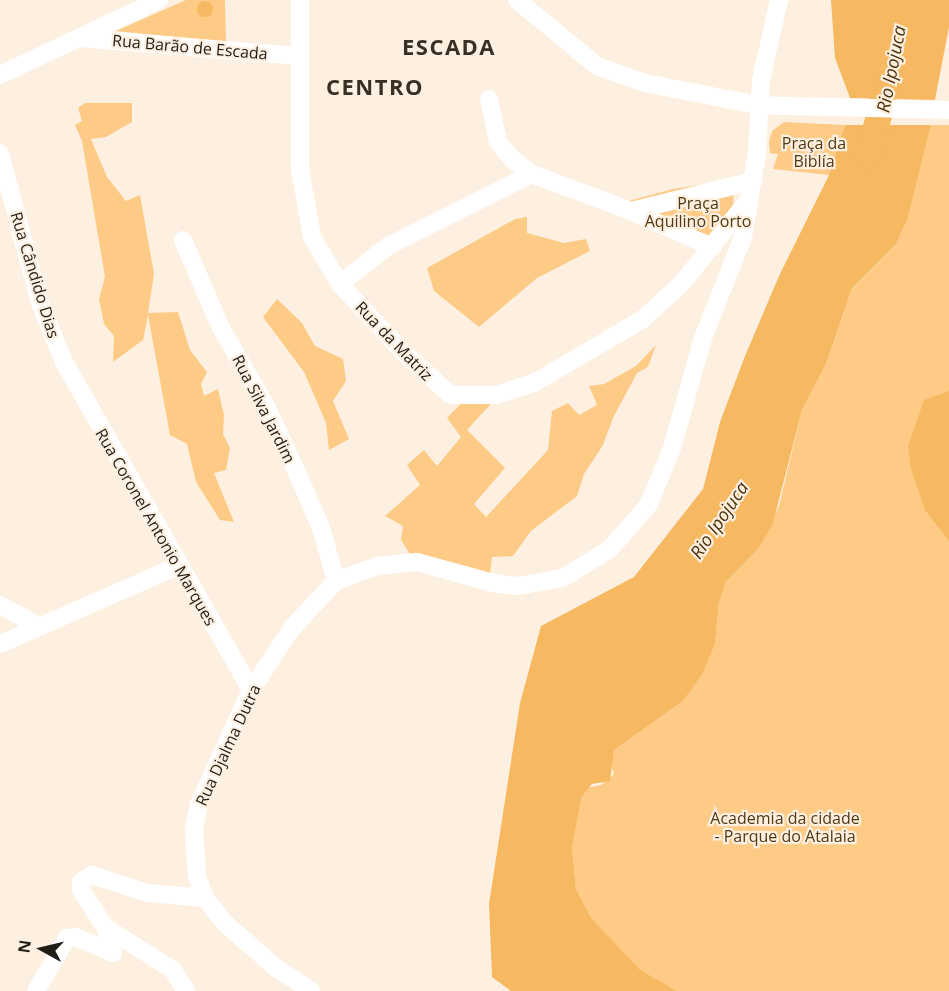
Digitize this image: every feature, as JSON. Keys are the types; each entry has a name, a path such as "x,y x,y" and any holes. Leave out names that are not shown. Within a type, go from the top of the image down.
{"street":[{"path":"0,75 159,0"},
{"name":"Rua da Matriz","path":"300,0 300,169 305,211 312,237 340,284 403,352 451,395 496,395 534,383 576,361 663,302 712,247"},
{"path":"517,0 597,66 645,83 757,105 834,109 949,110"},
{"path":"336,581 377,566 417,562 493,583 539,584 563,578 610,549 649,504 660,479 703,338 736,260 752,189 757,105 779,0"},
{"name":"Rua Barão de Escada","path":"80,38 300,56"},
{"path":"489,99 498,142 532,174 631,211 712,247 752,189"},
{"name":"Rua Cândido Dias","path":"0,153 40,303 64,362"},
{"path":"340,284 388,246 532,174"},
{"path":"631,211 752,189"},
{"name":"Rua Silva Jardim","path":"183,240 220,326 267,408 299,477 321,528 336,581"},
{"name":"Rua Coronel Antonio Marques","path":"64,362 178,566 251,690"},
{"path":"0,644 178,566"},
{"name":"Rua Djalma Dutra","path":"205,898 193,853 199,804 251,690 292,628 336,581"},
{"path":"0,605 39,626"},
{"path":"36,991 68,938 76,937 113,953 105,927 80,885 88,875 154,894 205,898 248,945 311,991"},
{"path":"105,927 173,970 186,991"}],"green space":[{"path":"186,0 225,0 226,42 116,31"},
{"path":"85,103 132,103 132,122 106,137 91,139 107,177 126,201 140,195 154,274 148,313 178,312 190,350 207,372 201,384 204,396 218,389 224,415 223,434 230,448 226,470 214,473 234,522 220,520 196,482 187,444 170,435 148,315 143,340 113,362 114,336 104,324 99,299 105,277 82,141 75,125 82,121 78,108"},
{"name":"Praça da Biblía","path":"784,122 845,125 829,175 773,169 778,154 770,153 769,141 772,131"},
{"name":"Academia da cidade - Parque do Atalaia","path":"931,125 949,125 949,991 677,991 640,971 592,919 576,889 572,848 582,796 586,788 601,785 614,774 610,762 614,750 683,701 715,644 719,603 726,582 759,548 779,506 802,410 826,364 852,288 896,244 908,218"},
{"name":"Praça Aquilino Porto","path":"720,182 734,183 733,210 710,245 610,206 673,189"},
{"path":"527,217 527,233 564,243 586,239 590,251 537,278 479,327 434,291 427,268 515,219"},
{"path":"277,299 302,323 315,346 343,359 346,381 333,401 349,439 329,450 326,423 304,372 263,317"},
{"path":"656,345 648,367 637,373 613,418 603,445 584,474 577,496 531,531 513,556 492,557 490,574 410,554 401,540 403,526 385,516 420,485 407,465 424,450 437,466 461,437 447,418 471,393 499,395 467,430 505,468 474,504 486,517 548,450 552,411 568,403 579,415 597,405 589,386 604,384 636,366"}],"water":[{"path":"831,0 949,0 949,27 935,100 850,98 835,58"},
{"path":"202,1 208,1 213,9 211,15 202,17 197,12 197,6"},
{"path":"845,125 931,125 908,218 896,244 852,288 826,364 802,410 773,523 759,548 726,582 719,603 715,644 702,674 683,701 614,750 610,781 592,784 582,796 572,848 576,889 592,919 640,970 677,991 511,991 492,977 489,904 520,703 541,626 634,577 703,489 720,422 745,356 779,276 829,175"},
{"path":"949,391 949,541 925,510 911,469 908,446 924,400"}],"waterway":[{"name":"Rio Ipojuca","path":"868,157 888,82"}],"district":[{"name":"ESCADA","path":"449,47"},
{"name":"CENTRO","path":"375,87"}]}
